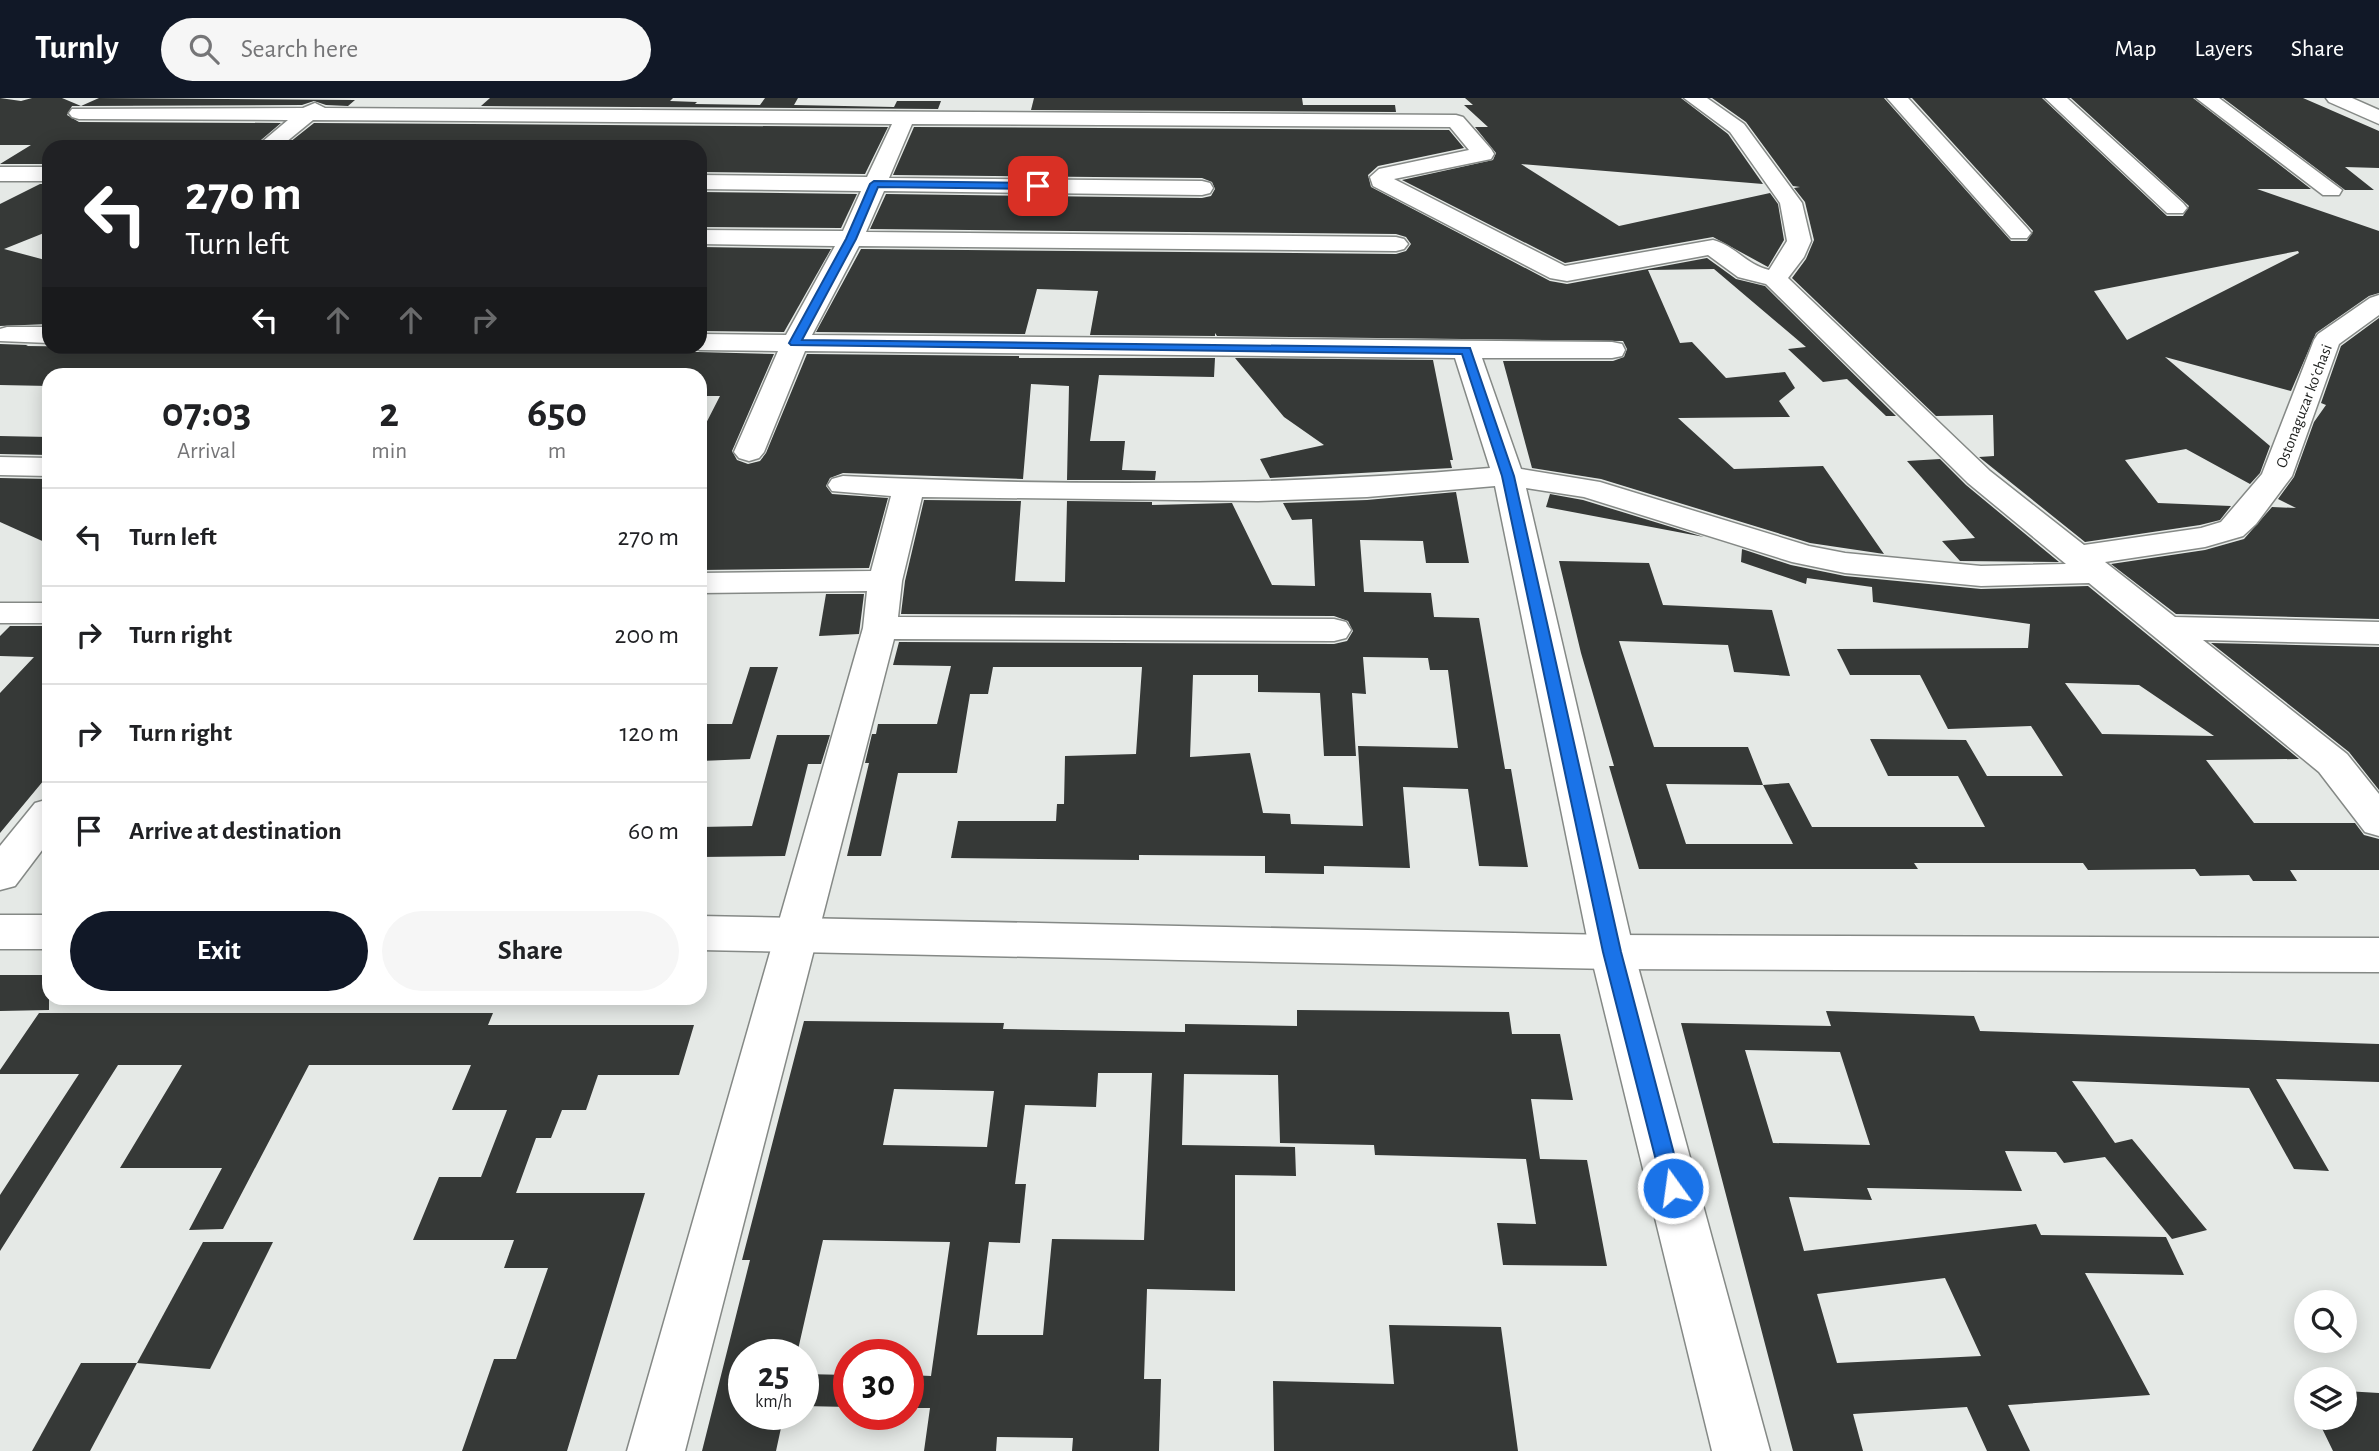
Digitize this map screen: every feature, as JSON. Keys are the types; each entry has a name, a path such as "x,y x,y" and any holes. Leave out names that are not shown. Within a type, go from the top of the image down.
{"street":[{"path":"276,140 327,98"},
{"path":"1314,98 1323,121"},
{"path":"1694,98 1737,128 1791,203 1798,241 1791,257 1775,279"},
{"path":"1897,98 2019,233"},
{"path":"2055,98 2175,208"},
{"path":"2206,98 2331,190"},
{"path":"2336,98 2379,118"},
{"path":"79,113 905,117 942,108 1323,121 1456,121 1483,154 1387,174 1381,177 1381,181 1559,273 1567,274 1713,247 1747,272 1775,279 1979,477 2333,763 2379,822"},
{"path":"749,452 795,343 851,239 905,117"},
{"path":"0,174 38,174"},
{"path":"0,184 38,174"},
{"path":"707,182 1202,188"},
{"path":"707,237 1396,244"},
{"name":"Ostonaguzar koʻchasi","path":"843,485 1258,492 1367,488 1508,476 1589,489 1780,548 1845,563 1981,576 2088,565 2232,529 2245,517 2277,476 2327,340 2379,303"},
{"path":"7,335 42,335"},
{"path":"707,342 1612,350"},
{"path":"1466,350 1508,476 1612,952 1741,1451"},
{"path":"0,466 42,467"},
{"path":"656,1451 880,628 885,581 909,488"},
{"path":"707,583 885,581"},
{"path":"0,613 42,613"},
{"path":"880,628 1334,630"},
{"path":"2168,628 2379,633"},
{"path":"0,875 42,822"},
{"path":"0,932 42,932"},
{"path":"707,933 1612,952 2379,955"}],"building":[{"path":"0,98 21,101 32,98 62,98 81,106 72,106 67,115 79,122 281,123 261,140 42,140 42,164 0,164 31,145 0,145"},
{"path":"99,98 355,100 348,106 326,105 314,101 302,105 81,106"},
{"path":"490,98 673,98 670,101 760,105 765,98 798,98 794,105 894,107 897,101 941,101 938,109 481,106"},
{"path":"1034,98 1302,98 1303,105 1395,105 1396,112 1031,110"},
{"path":"1465,98 1681,98 1728,134 1763,184 1521,164 1619,226 1770,193 1778,204 1784,240 1768,267 1713,237 1565,263 1402,180 1493,160 1496,153 1475,127 1488,127 1464,105 1473,105"},
{"path":"1712,98 1884,98 2011,241 2027,241 2033,231 1912,98 2042,98 2167,216 2183,216 2189,206 2071,98 2193,98 2311,189 2257,189 2379,231 2379,293 2369,296 2316,333 2291,391 2165,357 2270,446 2260,473 2250,484 2186,449 2125,460 2158,503 2231,506 2220,520 2200,525 2085,542 1979,457 1994,456 1993,415 1936,416 1792,278 1806,259 1814,240 1805,202 1794,188 1800,187 1793,186 1746,122","holes":["2298,251 2299,253 2127,340 2094,291"]},
{"path":"2223,98 2303,98 2379,131 2379,168 2345,167 2374,190 2345,190"},
{"path":"314,123 888,127 865,174 707,172 707,140 293,140"},
{"path":"914,127 1449,130 1464,148 1378,166 1368,175 1371,187 1550,281 1567,284 1707,258 1736,279 1765,286 1896,416 1886,416 1847,379 1823,382 1788,349 1806,347 1714,269 1648,270 1680,343 1692,342 1726,378 1785,372 1795,388 1779,401 1790,417 1678,418 1734,469 1823,466 1884,554 1810,543 1601,479 1532,468 1503,361 1613,361 1624,357 1627,349 1623,341 1217,336 1215,333 1215,336 1090,335 1098,291 1037,289 1025,334 816,332 861,249 1396,254 1406,251 1411,244 1406,237 1396,234 870,229 886,194 1202,198 1211,196 1215,189 1212,182 1202,178 893,175"},
{"path":"42,184 42,234 4,249 42,259 42,324 0,326 0,204"},
{"path":"707,192 857,194 841,228 707,227"},
{"path":"707,247 831,249 784,332 707,331"},
{"path":"2379,318 2379,619 2176,614 2111,564 2205,550 2244,539 2272,507 2296,508 2278,499 2294,477 2314,422 2326,405 2321,403 2341,346"},
{"path":"0,344 42,346 42,354 774,354 732,451 737,460 748,464 760,461 766,453 807,354 1215,358 1214,377 1099,375 1090,441 1125,441 1122,470 1156,471 1155,480 1067,480 1069,386 1031,384 1023,479 843,473 830,478 826,486 832,494 888,498 869,568 707,570 707,421 720,396 707,396 707,368 42,368 42,386 0,385"},
{"path":"1235,358 1433,360 1453,460 1450,460 1452,468 1270,478 1260,459 1324,445 1284,417"},
{"path":"0,436 42,437 42,455 0,454"},
{"path":"1940,459 1966,485 2059,562 1960,561 1942,541 1975,538 1907,461"},
{"path":"0,478 42,479 42,541 0,522"},
{"path":"1456,492 1469,563 1426,563 1423,541 1360,540 1364,592 1431,593 1434,617 1479,618 1505,769 1511,769 1528,867 1479,866 1468,789 1403,787 1410,868 1324,866 1324,874 1265,873 1265,856 1139,855 1139,860 951,858 958,821 1056,821 1057,804 1064,804 1065,756 1136,754 1142,667 993,667 988,694 970,694 957,773 898,773 881,856 847,856 869,763 865,763 872,734 876,734 878,724 937,724 951,666 893,665 899,642 1334,644 1347,641 1353,631 1348,621 1334,616 901,614 905,581 924,500 1021,501 1015,581 1065,582 1067,501 1152,502 1152,505 1232,503 1272,585 1315,586 1312,519 1292,520 1283,503 1367,500","holes":["1363,657 1428,658 1430,670 1448,670 1458,748 1358,746 1363,826 1291,824 1290,814 1263,813 1250,753 1190,757 1193,675 1258,675 1258,692 1320,693 1324,756 1356,756 1352,693 1366,694"]},
{"path":"1550,494 1583,500 1704,537 1546,507"},
{"path":"1742,549 1791,565 1845,576 1981,589 2088,586 2299,759 2206,760 2254,823 2355,823 2364,835 2379,839 2379,870 2290,870 2297,881 2253,881 2249,875 2200,876 2195,869 2088,870 2083,863 1914,863 1918,869 1639,869 1609,766 1614,766 1581,653 1559,561 1649,563 1663,605 1772,610 1790,676 1734,672 1728,645 1619,641 1654,747 1748,747 1763,785 1789,783 1812,827 1985,827 1958,776 1888,776 1870,739 1966,740 1987,776 2063,776 2031,726 1948,729 1920,675 1850,675 1837,649 2028,648 2030,624 1873,602 1872,587 1807,578 1806,584 1741,562","holes":["2065,683 2139,685 2214,736 2102,734","1666,784 1763,785 1793,844 1686,844"]},
{"path":"826,594 864,594 859,634 819,636"},
{"path":"10,626 42,626 42,782 0,833 0,693 34,657 0,656 0,636"},
{"path":"2211,643 2379,647 2379,790 2349,752"},
{"path":"750,667 778,667 750,759 707,761 707,724 732,724"},
{"path":"777,735 830,735 821,764 808,764 785,856 707,857 707,827 752,826"},
{"path":"0,975 42,975 42,1005 49,1005 49,1010 0,1011"},
{"path":"1297,1010 1509,1012 1512,1034 1560,1034 1573,1100 1531,1099 1540,1159 1587,1160 1607,1266 1503,1265 1497,1223 1536,1224 1526,1159 1375,1155 1374,1145 1280,1143 1278,1075 1184,1074 1182,1145 1295,1147 1296,1176 1235,1175 1235,1291 1147,1289 1144,1379 1161,1379 1159,1451 1072,1451 1073,1438 997,1437 996,1451 924,1451 930,1408 924,1408 924,1376 931,1376 950,1242 823,1240 800,1339 730,1339 750,1260 742,1260 804,1021 1004,1023 1003,1029 1185,1032 1185,1024 1297,1026","holes":["1098,1073 1152,1073 1144,1240 1052,1239 1043,1335 977,1335 989,1242 1020,1243 1026,1184 1015,1184 1025,1105 1096,1107","894,1089 994,1091 987,1147 883,1145"]},
{"path":"1826,1011 1974,1016 1980,1031 2379,1044 2379,1082 2276,1079 2329,1171 2294,1169 2249,1088 2072,1081 2115,1143 2132,1139 2207,1230 2172,1239 2105,1157 2064,1163 2056,1152 2005,1151 2022,1191 1867,1188 1872,1200 1789,1197 1804,1251 2036,1224 2041,1235 2166,1237 2184,1275 2085,1273 2150,1395 2008,1405 2030,1451 1987,1451 1967,1407 1853,1414 1863,1451 1793,1451 1681,1023 1831,1026","holes":["1745,1050 1840,1052 1870,1145 1773,1143","1945,1278 1981,1356 1837,1363 1817,1294"]},
{"path":"39,1013 493,1013 488,1025 694,1025 679,1075 598,1075 586,1110 562,1110 551,1138 536,1138 516,1193 645,1193 567,1451 462,1451 494,1359 516,1359 548,1268 504,1268 514,1240 413,1240 439,1177 481,1177 507,1110 452,1110 471,1065 309,1065 223,1229 189,1230 222,1168 120,1168 182,1065 118,1065 0,1251 0,1195 79,1074 0,1074 0,1070"},
{"path":"203,1242 273,1242 210,1369 137,1363"},
{"path":"1389,1325 1501,1327 1518,1451 1274,1451 1273,1381 1394,1384"},
{"path":"728,1348 728,1430 781,1430 776,1451 702,1451"},
{"path":"81,1363 137,1363 90,1451 32,1451"},
{"path":"819,1374 833,1375 833,1407 819,1406"},
{"path":"2357,1392 2379,1393 2379,1451 2333,1451 2323,1430 2357,1430"}],"route":[{"path":"1038,186 874,184 851,239 795,343 1466,350 1508,476 1612,952 1673,1188"}]}
